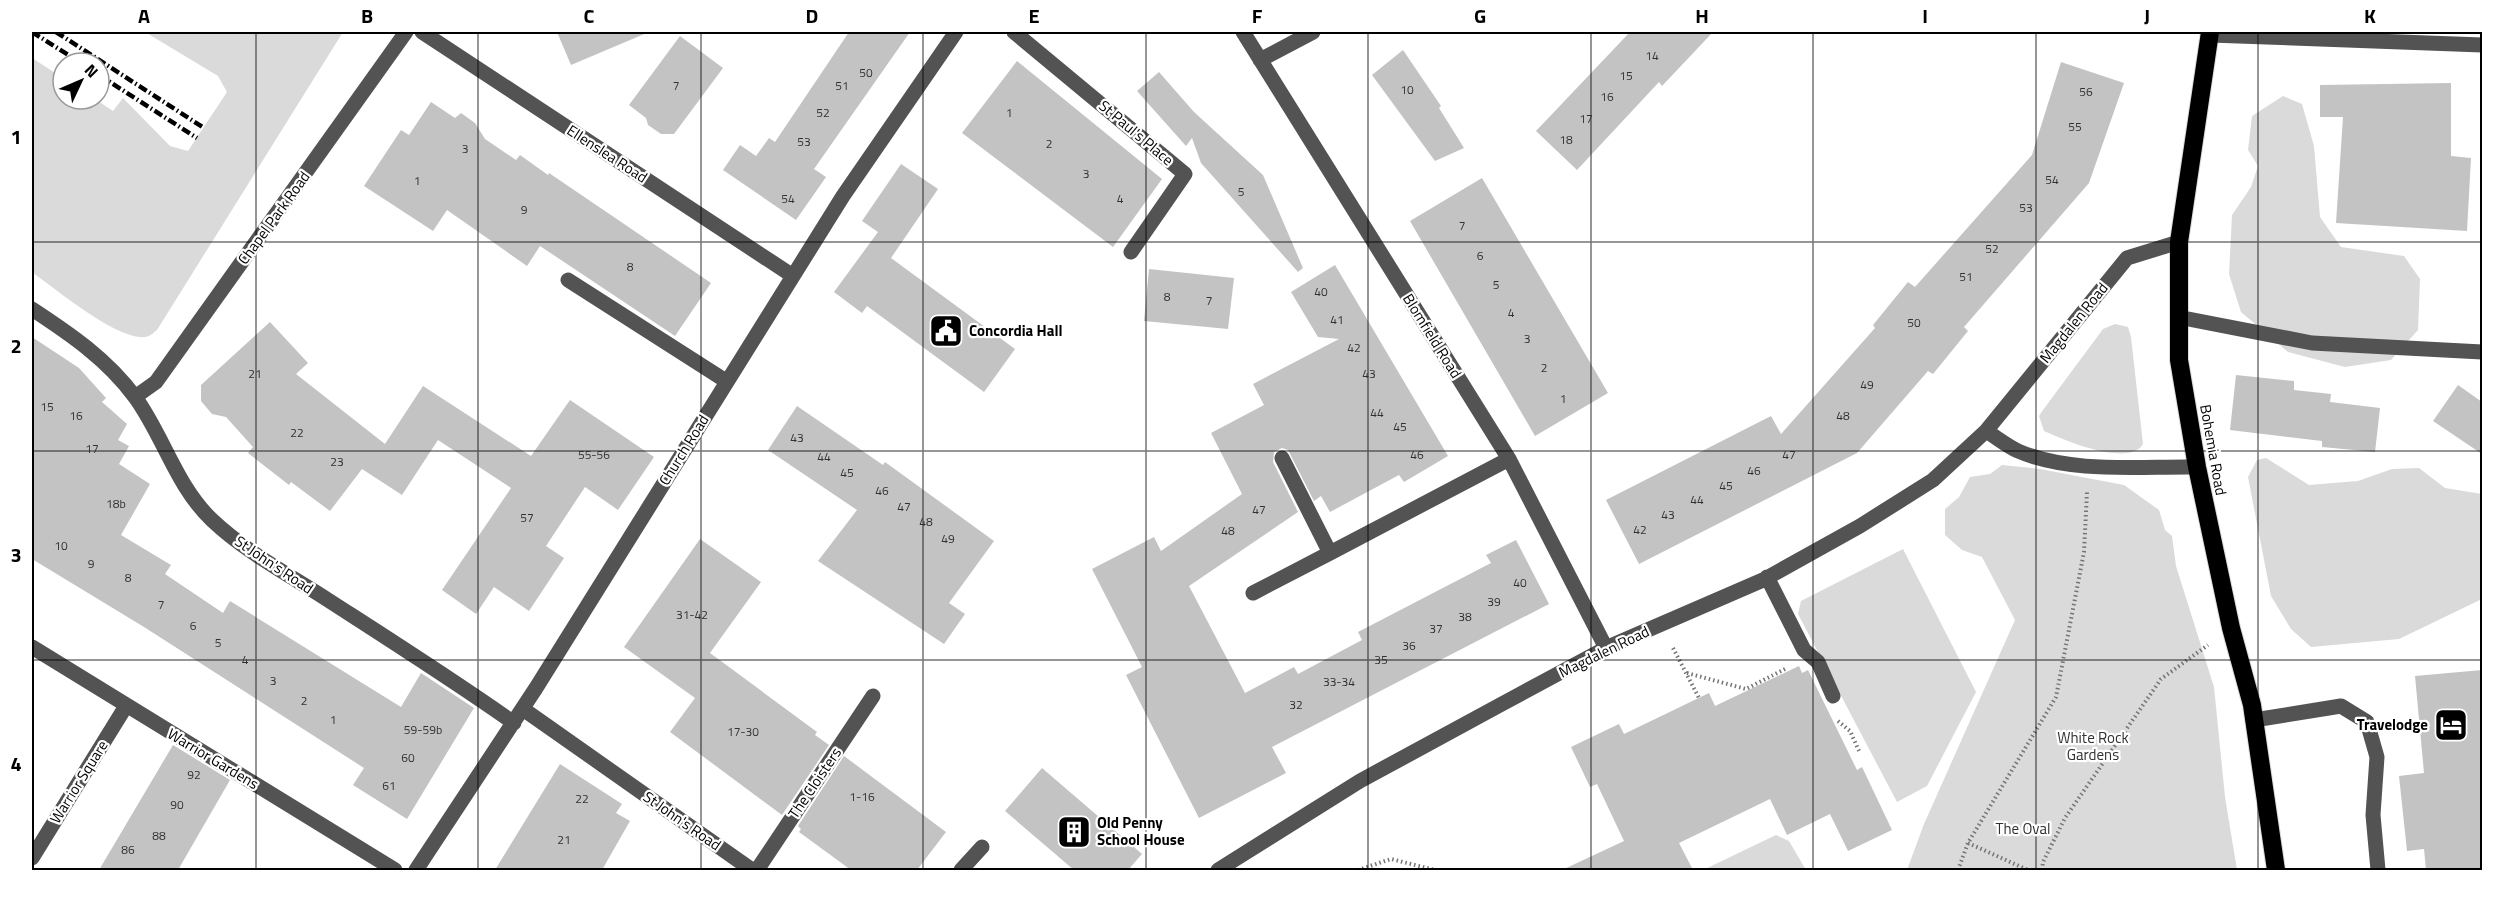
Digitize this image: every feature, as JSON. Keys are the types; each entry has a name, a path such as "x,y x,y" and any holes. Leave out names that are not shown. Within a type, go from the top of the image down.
{"highway":[{"name":"Bohemia Road","path":"2210,34 2180,242 2179,360 2197,466 2231,628 2254,720 2276,870"}],"street":[{"name":"Chapel Park Road","path":"135,397 156,382 406,32"},
{"name":"Ellenslea Road","path":"422,32 793,276"},
{"name":"Church Road","path":"416,870 523,709 843,196 956,32"},
{"name":"St Paul's Place","path":"1014,32 1185,174 1131,252"},
{"name":"Blomfield Road","path":"1243,32 1509,459 1606,648"},
{"path":"1260,60 1313,32"},
{"path":"2210,34 2482,45"},
{"name":"Magdalen Road","path":"1218,870 1360,781 1606,648 1767,577 1860,526 1933,480 1986,431 2127,258 2180,242"},
{"path":"568,280 726,381"},
{"name":"St John's Road","path":"32,309 82,342 108,366 135,397 191,495 210,518 233,539 266,563 344,611 514,723"},
{"path":"2178,317 2312,343 2482,352"},
{"path":"1986,431 2018,451 2059,462 2088,465 2197,466"},
{"path":"1282,458 1330,553"},
{"path":"1253,593 1509,459"},
{"path":"1767,577 1804,650 1818,662 1833,696"},
{"name":"Warrior Gardens","path":"32,647 395,870"},
{"name":"The Cloisters","path":"754,870 873,696"},
{"name":"Warrior Square","path":"32,858 126,706"},
{"path":"2254,720 2341,706 2367,722 2377,757 2373,814 2378,870"},
{"name":"St John's Road","path":"523,709 754,870"},
{"path":"961,870 982,847"}],"path":[{"path":"1958,870 1968,843 2056,697 2084,552 2088,465"},
{"path":"1662,624 1699,698"},
{"path":"2042,870 2065,818 2162,679 2231,628"},
{"path":"1687,673 1746,689 1811,656"},
{"path":"1833,696 1831,707 1840,725 1850,731 1860,753"},
{"path":"1968,843 2028,870"},
{"path":"1358,870 1392,859 1435,870"}],"green space":[{"path":"145,32 343,32 157,330 143,337 114,329 32,272 32,58 51,70 51,111 113,111 123,98 170,146 188,151 227,92 218,76"},
{"path":"2283,96 2302,104 2314,146 2320,217 2341,247 2404,256 2420,279 2418,330 2391,360 2345,367 2288,352 2241,312 2229,274 2232,215 2251,187 2258,166 2248,150 2252,116"},
{"path":"2115,324 2128,327 2131,337 2143,444 2136,451 2124,453 2096,450 2053,435 2044,431 2039,416 2103,329"},
{"path":"2266,458 2309,485 2358,481 2392,469 2419,468 2445,488 2482,494 2482,599 2399,639 2311,647 2291,629 2271,596 2248,477 2257,460"},
{"name":"White Rock Gardens","path":"2002,465 2040,469 2124,485 2159,510 2165,530 2172,536 2176,566 2214,687 2225,797 2237,870 1907,870 1924,824 2015,620 1982,557 1962,550 1945,535 1945,509 1959,497 1970,477 1990,474"},
{"path":"1903,549 1976,692 1927,786 1897,802 1798,614 1801,601"},
{"path":"1776,835 1789,841 1806,870 1703,870"}],"building":[{"path":"557,32 649,32 571,65"},
{"path":"849,32 910,32 814,169 826,177 796,220 723,170 740,145 756,156 769,138 775,142"},
{"path":"1630,32 1713,32 1662,86 1659,82 1577,170 1536,131"},
{"path":"680,36 723,68 674,134 661,134 648,125 646,118 629,105"},
{"path":"1403,50 1441,106 1439,108 1464,148 1435,161 1372,75"},
{"path":"1017,61 1162,179 1113,247 962,133"},
{"path":"2061,62 2124,83 2089,183 1964,327 1968,331 1933,374 1928,371 1857,453 1639,564 1606,500 1771,416 1781,434 1875,328 1873,325 1908,282 1915,287 2032,155"},
{"path":"1159,72 1194,112 1263,175 1303,268 1298,272 1201,163 1192,138 1186,146 1137,91"},
{"path":"2451,83 2451,156 2471,158 2467,231 2336,223 2343,117 2320,117 2320,85"},
{"path":"431,102 455,118 461,113 475,123 485,139 516,160 520,155 548,175 549,173 711,283 675,336 540,246 527,266 447,210 433,231 364,186 401,130 409,135"},
{"name":"Concordia Hall","path":"901,164 938,189 891,258 1015,349 984,392 867,306 862,313 834,292 878,232 862,221"},
{"path":"1482,178 1608,393 1535,436 1410,221"},
{"path":"1335,265 1448,456 1404,482 1399,475 1330,512 1321,496 1314,501 1288,450 1282,448 1274,452 1273,462 1298,512 1189,586 1245,693 1294,667 1298,674 1362,640 1358,632 1491,563 1486,555 1516,540 1549,604 1272,747 1286,773 1199,818 1126,675 1142,667 1092,569 1154,537 1161,551 1242,494 1211,433 1264,405 1253,384 1339,339 1318,337 1291,292"},
{"path":"1149,269 1234,278 1228,329 1144,321"},
{"path":"270,322 308,363 296,374 385,444 423,386 531,456 570,400 654,457 618,510 585,487 546,546 564,558 529,611 494,587 476,614 442,590 511,488 438,440 402,495 362,469 330,511 291,482 289,485 248,453 253,447 226,417 212,414 201,401 201,385"},
{"path":"32,337 79,368 106,398 102,402 127,424 118,440 129,446 119,464 150,484 121,535 171,565 165,574 223,613 230,601 401,707 421,673 474,708 407,819 353,785 364,768 144,627 32,559"},
{"path":"2236,375 2294,381 2294,390 2331,394 2330,402 2380,408 2375,452 2322,447 2322,441 2230,430"},
{"path":"2458,385 2482,402 2482,454 2433,421"},
{"path":"797,406 883,465 885,462 994,541 949,603 965,614 944,644 818,561 857,510 768,450"},
{"path":"700,539 761,582 710,653 817,732 815,735 829,745 782,815 670,732 695,698 624,647"},
{"path":"1799,666 1802,673 1808,670 1857,770 1862,767 1892,830 1848,851 1830,814 1787,835 1770,799 1679,843 1693,870 1562,870 1624,841 1597,784 1590,787 1571,747 1619,724 1624,734 1709,693 1715,706"},
{"name":"Travelodge","path":"2482,670 2482,870 2426,870 2424,849 2407,851 2399,776 2424,773 2415,676"},
{"path":"173,745 230,780 178,870 99,870"},
{"path":"844,756 946,832 917,870 851,870 799,832 801,829 798,826"},
{"path":"560,764 622,804 616,813 630,821 602,870 495,870"},
{"name":"Old Penny School House","path":"1042,768 1142,854 1128,870 1074,870 1005,811"}],"railway":[{"path":"32,32 62,51"},
{"path":"56,32 204,128"},
{"path":"111,83 197,138"}],"place":[{"name":"Concordia Hall","path":"946,331"},
{"name":"Travelodge","path":"2451,725"},
{"name":"Old Penny School House","path":"1074,832"}],"park label":[{"name":"The Oval","path":"2023,829"}]}
